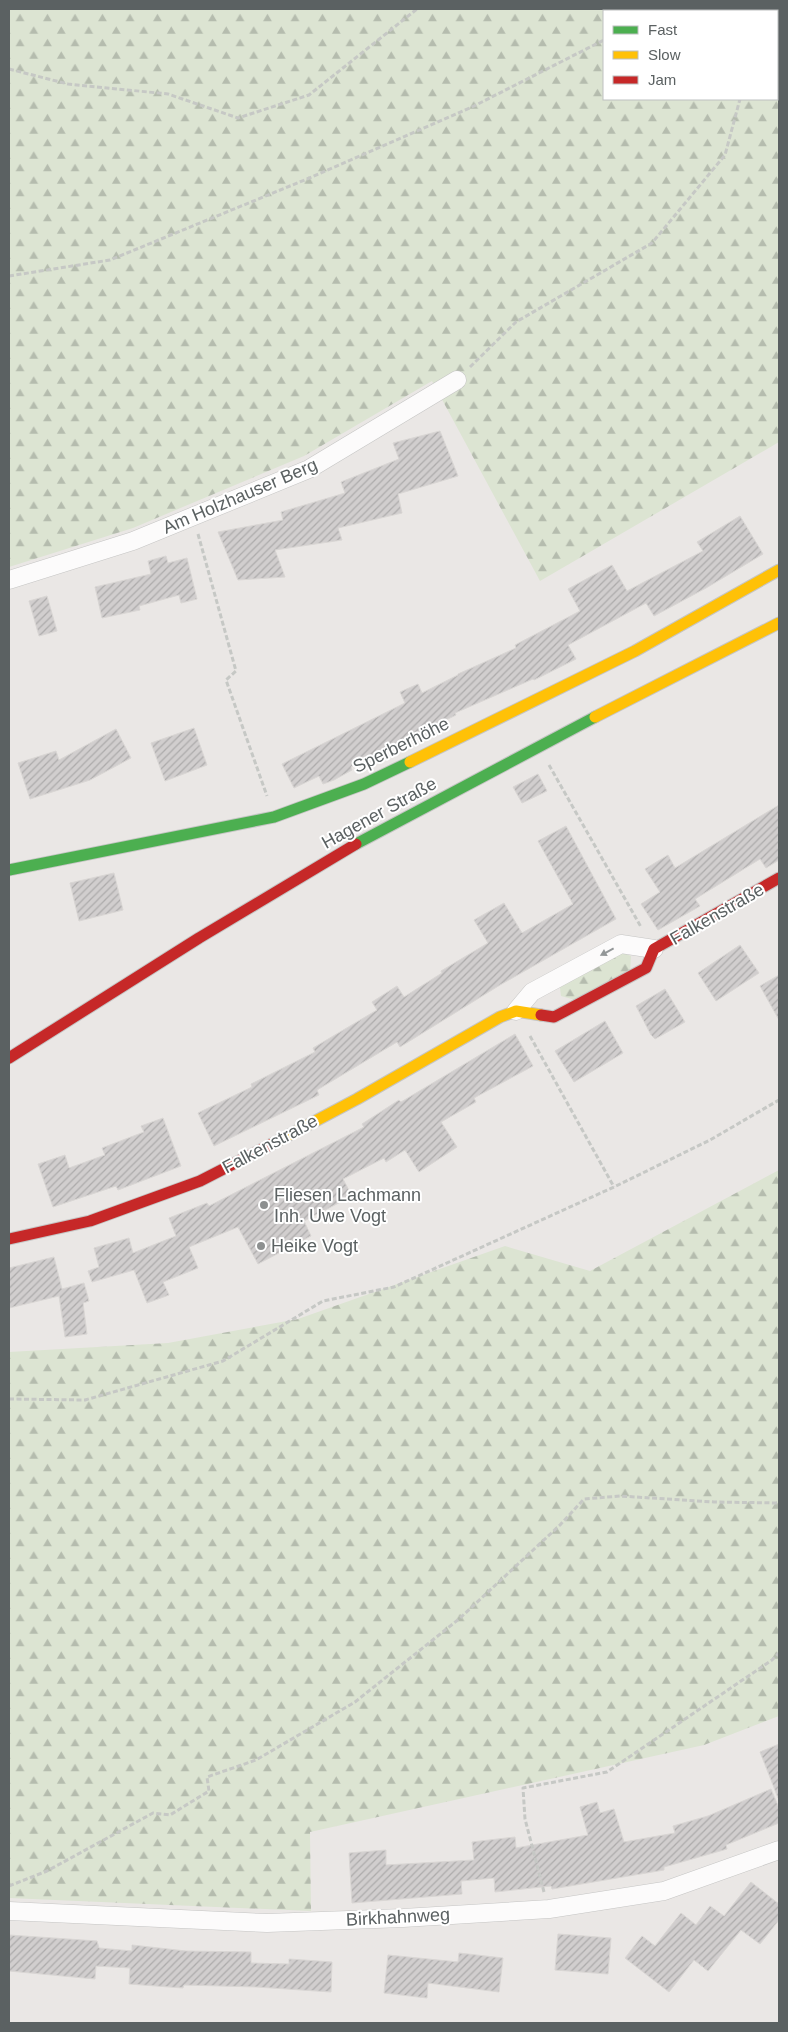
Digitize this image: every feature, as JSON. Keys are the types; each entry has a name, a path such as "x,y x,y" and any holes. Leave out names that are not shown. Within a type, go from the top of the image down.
{"street":[{"name":"Am Holzhauser Berg","path":"9,580 133,540 309,469 457,380"},
{"name":"Sperberhöhe","path":"9,870 274,817 364,784 635,651 779,570"},
{"name":"Hagener Straße","path":"9,1058 222,923 316,867 538,748 779,623"},
{"name":"Falkenstraße","path":"516,1011 554,1017 646,968 654,950 779,878"},
{"name":"Falkenstraße","path":"9,1239 90,1221 200,1181 357,1099 500,1017 516,1011 532,992 621,944 654,950"},
{"name":"Birkhahnweg","path":"9,1910 267,1923 403,1918 549,1908 664,1891 779,1850"}],"path":[{"path":"9,69 68,84 168,94 238,118 309,95 417,9"},
{"path":"9,276 110,260 306,180 472,107 603,41"},
{"path":"457,380 516,322 652,243 725,155 740,100"},
{"path":"193,517 236,671 226,680 274,817"},
{"path":"538,748 654,950"},
{"path":"516,1011 614,1187"},
{"path":"9,1399 85,1400 223,1361 324,1301 394,1287 614,1187 710,1140 779,1100"},
{"path":"9,1886 47,1871 154,1813 170,1815 209,1791 207,1777 256,1760 355,1702 459,1619 560,1525 584,1499 620,1496 714,1502 779,1502"},
{"path":"549,1908 525,1819 523,1788 607,1772 772,1660 779,1653"}],"green space":[{"path":"9,9 779,9 779,442 540,581 432,381 304,456 133,528 9,567"},
{"path":"617,950 631,956 630,974 579,1001 561,996 559,980"},
{"path":"779,1170 779,1716 704,1745 310,1832 311,1911 9,1898 9,1352 168,1343 298,1319 505,1246 590,1271"}],"building":[{"path":"440,431 458,476 398,494 402,513 338,528 342,540 275,550 285,577 238,580 218,532 283,520 281,512 345,493 341,482 399,459 393,443"},
{"path":"740,516 763,554 654,616 646,603 568,645 576,659 534,680 455,713 456,715 351,767 352,770 334,780 323,784 319,776 294,788 282,764 405,703 400,692 418,684 422,693 458,674 516,648 515,645 580,611 568,589 612,565 627,591 703,551 697,542"},
{"path":"166,556 168,563 187,558 197,599 181,603 179,595 139,606 140,610 102,618 95,587 151,574 148,561"},
{"path":"47,596 57,631 39,636 29,601"},
{"path":"194,728 207,765 165,781 151,743"},
{"path":"116,729 131,758 90,780 30,799 18,763 56,751 59,760"},
{"path":"538,774 547,791 522,803 513,787"},
{"path":"779,805 779,860 766,868 760,859 695,899 700,906 658,930 641,904 660,892 645,869 668,855 675,868"},
{"path":"566,826 616,919 500,985 400,1047 397,1042 317,1090 319,1095 214,1146 198,1113 252,1087 251,1084 315,1052 313,1048 377,1010 372,1002 397,986 404,997 442,973 441,971 488,943 474,920 504,903 522,933 573,904 538,841"},
{"path":"114,873 123,910 79,921 70,883"},
{"path":"740,945 759,973 716,1001 698,973"},
{"path":"779,975 779,1020 760,986"},
{"path":"665,989 685,1022 655,1039 636,1006"},
{"path":"605,1021 623,1053 574,1082 555,1051"},
{"path":"515,1034 533,1066 474,1098 476,1102 441,1122 457,1147 419,1172 405,1150 386,1162 384,1158 343,1179 352,1196 304,1221 311,1236 258,1264 238,1227 189,1247 198,1268 163,1282 169,1295 147,1303 134,1270 92,1282 88,1271 99,1267 94,1248 129,1238 133,1253 176,1236 169,1218 207,1203 209,1206 364,1127 362,1124 399,1100 401,1102"},
{"path":"163,1118 181,1166 118,1190 116,1186 53,1207 38,1164 65,1155 69,1168 105,1155 102,1148 144,1132 141,1126"},
{"path":"54,1257 62,1289 84,1283 89,1301 83,1303 87,1334 65,1337 59,1296 9,1308 9,1268"},
{"path":"779,1744 779,1798 778,1798 760,1752"},
{"path":"771,1789 779,1808 779,1823 726,1845 727,1849 664,1867 664,1870 552,1889 551,1886 495,1892 494,1878 461,1881 462,1894 352,1903 349,1853 386,1850 386,1865 474,1860 472,1842 515,1837 516,1848 588,1835 580,1807 597,1802 600,1813 614,1809 624,1842 675,1833 673,1826 708,1816"},
{"path":"751,1882 779,1904 779,1920 760,1944 741,1930 708,1971 694,1960 669,1992 625,1958 642,1936 655,1946 681,1913 696,1925 710,1906 724,1916"},
{"path":"558,1934 611,1938 608,1974 555,1970"},
{"path":"9,1935 97,1941 99,1948 132,1951 132,1945 186,1951 251,1952 251,1963 289,1964 289,1959 332,1962 331,1992 257,1987 184,1985 183,1988 129,1984 130,1968 96,1966 95,1979 9,1971"},
{"path":"459,1953 503,1958 499,1992 428,1983 427,1998 384,1993 388,1955 458,1962"}],"traffic: fast":[{"path":"356,844 595,717"},
{"path":"9,870 274,817 364,784 410,762"}],"traffic: slow":[{"path":"410,762 635,651 779,570"},
{"path":"595,717 779,623"},
{"path":"272,1144 357,1099 500,1017 516,1011 541,1015"}],"traffic: jam":[{"path":"9,1058 199,938 356,844"},
{"path":"541,1015 554,1017 646,968 654,949 779,878"},
{"path":"9,1239 90,1221 200,1181 272,1144"}],"place":[{"name":"Fliesen Lachmann Inh. Uwe Vogt","path":"264,1205"},
{"name":"Heike Vogt","path":"261,1246"}]}
